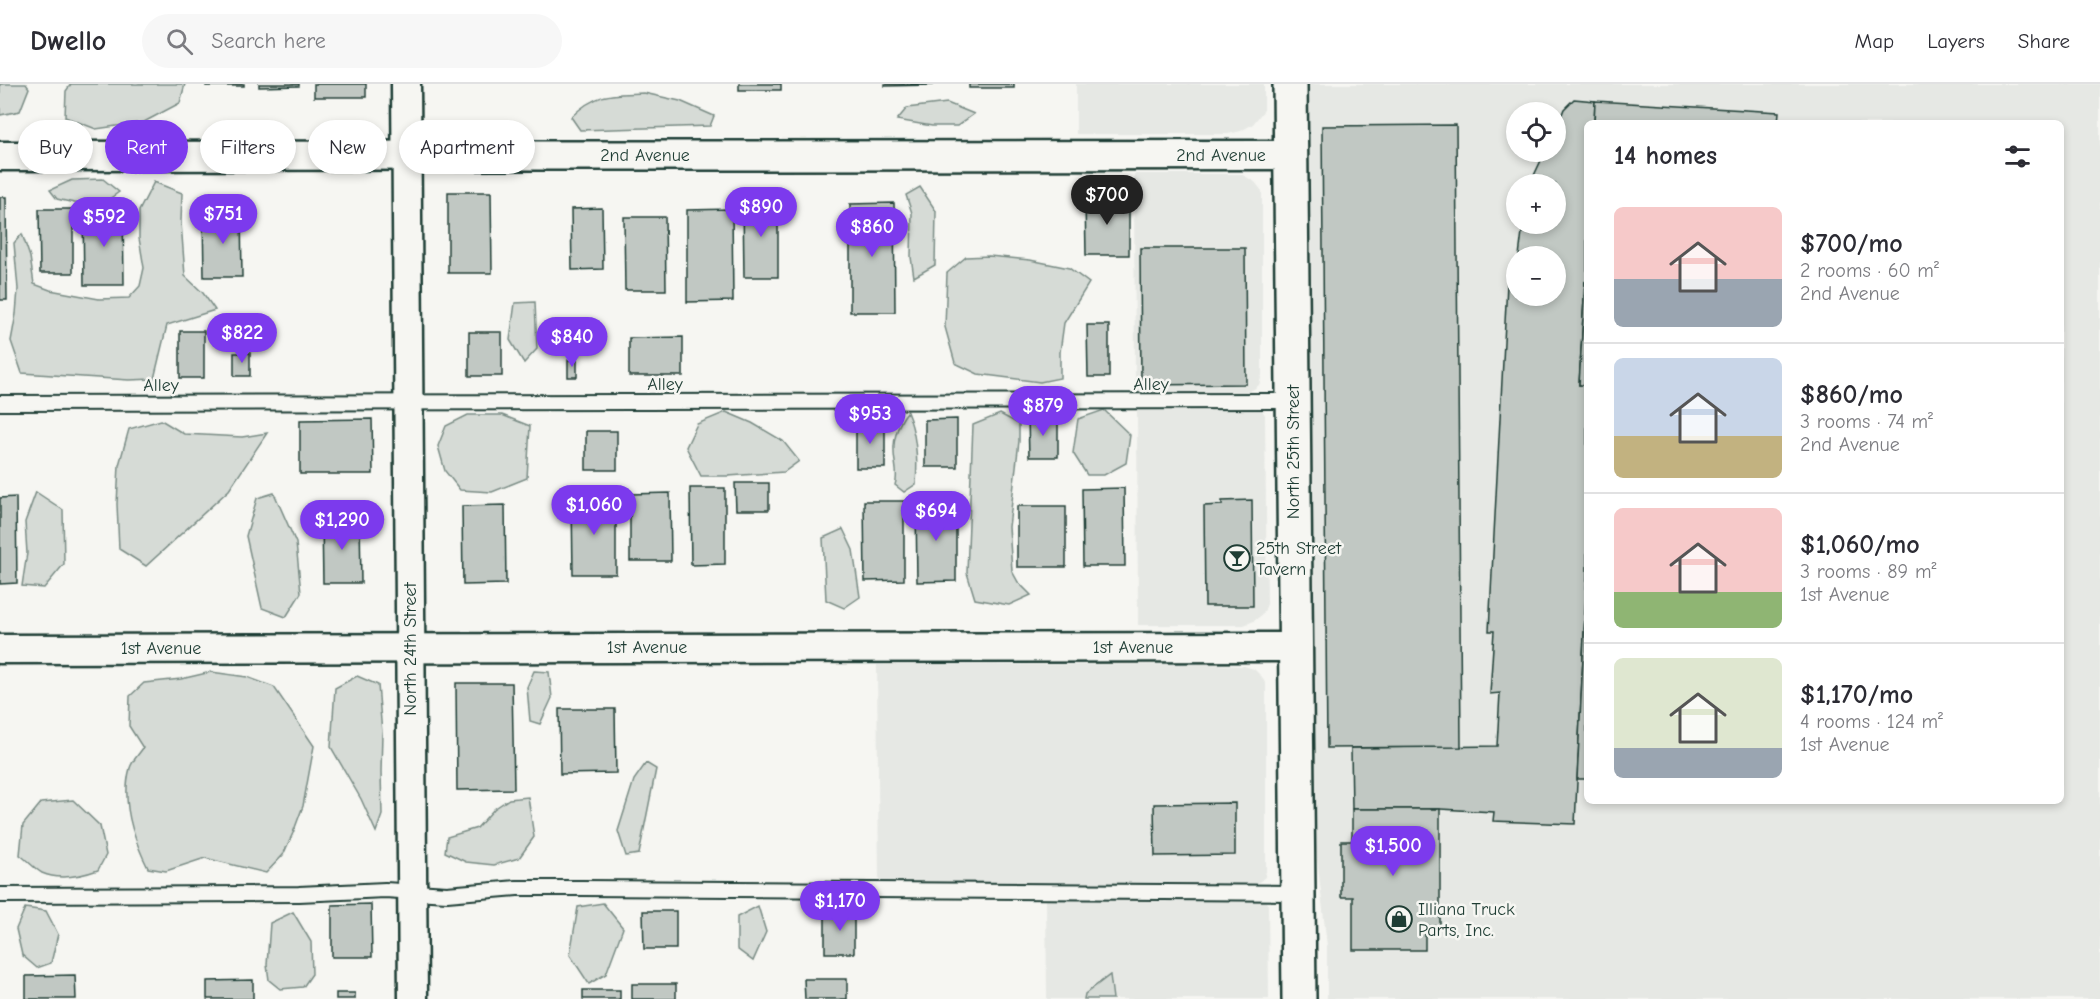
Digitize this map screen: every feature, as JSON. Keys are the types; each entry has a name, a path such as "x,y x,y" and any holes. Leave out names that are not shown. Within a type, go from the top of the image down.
{"street":[{"name":"North 24th Street","path":"406,84 406,120"},
{"name":"North 25th Street","path":"1290,84 1299,999"},
{"name":"2nd Avenue","path":"535,156 1291,155"},
{"name":"2nd Avenue","path":"0,156 399,156"},
{"name":"North 24th Street","path":"407,174 413,999"},
{"name":"1st Avenue","path":"0,649 1295,647"}],"lane":[{"name":"Alley","path":"0,403 1293,401"},
{"path":"0,895 287,894 385,890 447,894 517,888 1297,893"}],"shaded area":[{"path":"0,84 26,84 29,88 20,111 0,115"},
{"path":"71,84 185,84 180,103 148,120 105,120 105,128 96,129 93,128 93,120 73,120 65,117 66,91"},
{"path":"1076,84 1264,84 1264,110 1253,124 1241,131 1228,134 1076,134"},
{"path":"1307,84 2100,84 2100,999 1327,999 1327,946 1312,813"},
{"path":"644,93 680,101 714,116 710,126 580,130 571,117 588,103 604,96"},
{"path":"947,103 974,114 957,126 932,126 897,120 907,108"},
{"path":"1134,174 1241,174 1255,182 1262,191 1262,375 1259,385 1254,389 1245,393 1135,395"},
{"path":"103,179 119,192 105,202 83,205 57,199 50,190 72,180"},
{"path":"154,182 182,193 181,222 185,276 203,293 215,310 167,325 154,379 129,380 22,373 11,341 18,289 14,243 22,234 30,257 34,284 50,290 99,299 129,298 140,286 144,268 139,238 139,211"},
{"path":"920,187 936,211 935,265 914,277 911,257 912,213 906,195"},
{"path":"989,256 1030,260 1069,268 1089,283 1064,323 1060,352 1060,378 1040,382 978,374 955,363 945,327 947,273 966,257"},
{"path":"535,302 537,349 524,363 510,340 515,303"},
{"path":"1137,407 1254,407 1262,410 1265,415 1267,604 1263,614 1254,621 1244,625 1138,625"},
{"path":"1104,410 1130,435 1126,463 1104,475 1087,475 1073,453 1078,419"},
{"path":"726,412 752,423 783,441 799,461 784,472 701,476 686,447 697,424"},
{"path":"907,412 915,438 917,475 916,484 904,492 895,485 894,441 901,420"},
{"path":"1000,414 1019,424 1009,527 1012,571 1018,582 1031,595 1009,605 975,599 967,573 973,425"},
{"path":"468,415 502,415 530,426 527,478 492,492 460,490 445,471 438,446 446,426"},
{"path":"161,420 184,434 242,437 267,433 229,490 146,566 119,549 117,504 119,465 129,429"},
{"path":"36,492 63,510 64,564 44,588 22,586 27,553 25,522"},
{"path":"274,493 296,543 301,593 286,617 262,608 246,536 257,498"},
{"path":"843,529 853,550 860,597 844,608 826,600 823,538"},
{"path":"1209,664 1244,666 1254,669 1266,685 1266,871 1265,877 1259,882 1252,885 879,884 877,665"},
{"path":"534,671 549,672 552,698 540,724 530,721 527,687"},
{"path":"211,672 247,677 274,687 314,746 303,806 293,833 283,855 266,873 205,858 166,871 148,868 133,832 128,806 128,781 131,765 143,748 129,726 130,696 144,683 181,679"},
{"path":"357,676 378,685 382,733 382,815 376,832 361,799 331,747 335,688"},
{"path":"646,763 656,769 639,854 626,856 618,831 634,780"},
{"path":"528,797 534,837 519,858 494,865 466,862 445,852 447,837 477,828 494,809 509,799"},
{"path":"73,800 100,826 106,855 98,870 85,874 56,877 42,873 20,855 23,825 41,803"},
{"path":"1046,898 1264,899 1268,905 1269,999 1047,999"},
{"path":"603,903 623,928 606,974 589,984 570,955 578,907"},
{"path":"758,906 766,932 753,961 737,949 737,917"},
{"path":"25,908 46,911 58,934 51,963 37,968 22,955 16,929"},
{"path":"293,912 311,942 312,974 303,987 280,989 269,980 267,965 270,923"},
{"path":"1110,975 1113,999 1084,999 1085,994"}],"building":[{"path":"206,84 244,84 244,86 206,86"},
{"path":"259,84 299,84 299,86 259,87"},
{"path":"314,84 366,84 366,97 314,97"},
{"path":"739,84 781,84 781,90 739,90"},
{"path":"885,84 933,84 933,85 885,86"},
{"path":"969,84 1014,84 1014,88 969,88"},
{"path":"1574,99 1595,101 1594,120 1584,120 1584,299 1579,385 1584,385 1584,636 1575,824 1493,821 1494,812 1440,809 1352,809 1351,748 1497,746 1500,693 1490,694 1494,631 1489,631 1506,303 1506,306 1566,306 1566,246 1520,246 1522,234 1566,234 1566,174 1535,174 1540,162 1566,162 1566,107"},
{"path":"1595,101 1779,112 1778,120 1594,120"},
{"path":"1456,125 1461,747 1327,748 1322,126"},
{"path":"448,192 491,192 492,273 448,273"},
{"path":"0,197 6,197 7,300 0,300"},
{"path":"1085,198 1129,198 1129,255 1086,255"},
{"path":"743,200 778,200 778,277 744,277"},
{"path":"894,203 895,312 850,312 850,204"},
{"path":"602,208 603,269 572,270 571,209"},
{"path":"39,209 73,209 73,273 40,273"},
{"path":"732,209 733,301 687,302 687,210"},
{"path":"123,210 124,285 84,285 83,211"},
{"path":"241,213 242,277 204,277 203,214"},
{"path":"624,217 665,217 666,290 625,290"},
{"path":"1140,248 1245,248 1246,384 1141,385"},
{"path":"1584,299 1584,385 1579,385"},
{"path":"1087,325 1109,325 1109,377 1088,377"},
{"path":"180,331 204,331 204,378 180,378"},
{"path":"469,332 502,332 502,376 469,376"},
{"path":"683,337 683,376 629,376 629,338"},
{"path":"234,353 250,353 250,376 234,376"},
{"path":"568,360 577,360 577,377 568,377"},
{"path":"1028,417 1058,417 1058,457 1029,457"},
{"path":"372,419 373,474 300,474 300,420"},
{"path":"957,419 957,467 925,467 925,420"},
{"path":"856,422 885,422 885,468 856,468"},
{"path":"586,431 617,431 617,470 586,470"},
{"path":"735,483 769,483 769,510 736,510"},
{"path":"690,488 725,488 725,564 691,565"},
{"path":"1124,488 1125,566 1083,566 1082,489"},
{"path":"670,493 671,561 630,561 630,494"},
{"path":"16,497 17,583 0,584 0,498"},
{"path":"572,499 616,499 616,574 573,574"},
{"path":"1252,500 1253,606 1205,606 1204,506 1222,505 1222,501"},
{"path":"864,501 904,501 904,580 865,581"},
{"path":"916,502 956,502 956,581 917,582"},
{"path":"505,505 506,584 463,585 462,506"},
{"path":"1017,506 1066,506 1066,567 1017,567"},
{"path":"322,519 360,519 361,583 323,583"},
{"path":"1584,637 1584,779 1577,779"},
{"path":"456,683 512,683 514,789 457,790"},
{"path":"559,709 615,709 616,773 560,774"},
{"path":"1235,803 1235,855 1155,856 1154,804"},
{"path":"1352,809 1440,809 1440,926 1425,926 1425,950 1353,950 1353,897 1341,897 1341,841 1352,841"},
{"path":"371,904 372,957 332,957 332,905"},
{"path":"854,910 854,953 825,953 825,911"},
{"path":"643,911 676,911 676,949 644,949"},
{"path":"75,975 76,999 26,999 26,976"},
{"path":"804,979 847,979 847,999 805,999"},
{"path":"253,980 253,999 207,999 207,981"},
{"path":"632,984 676,984 676,999 632,999"},
{"path":"583,990 620,990 620,999 583,999"},
{"path":"336,993 355,993 355,999 336,999"}],"place":[{"name":"25th Street Tavern","path":"1237,558"},
{"name":"Illiana Truck Parts, Inc.","path":"1399,919"}]}
